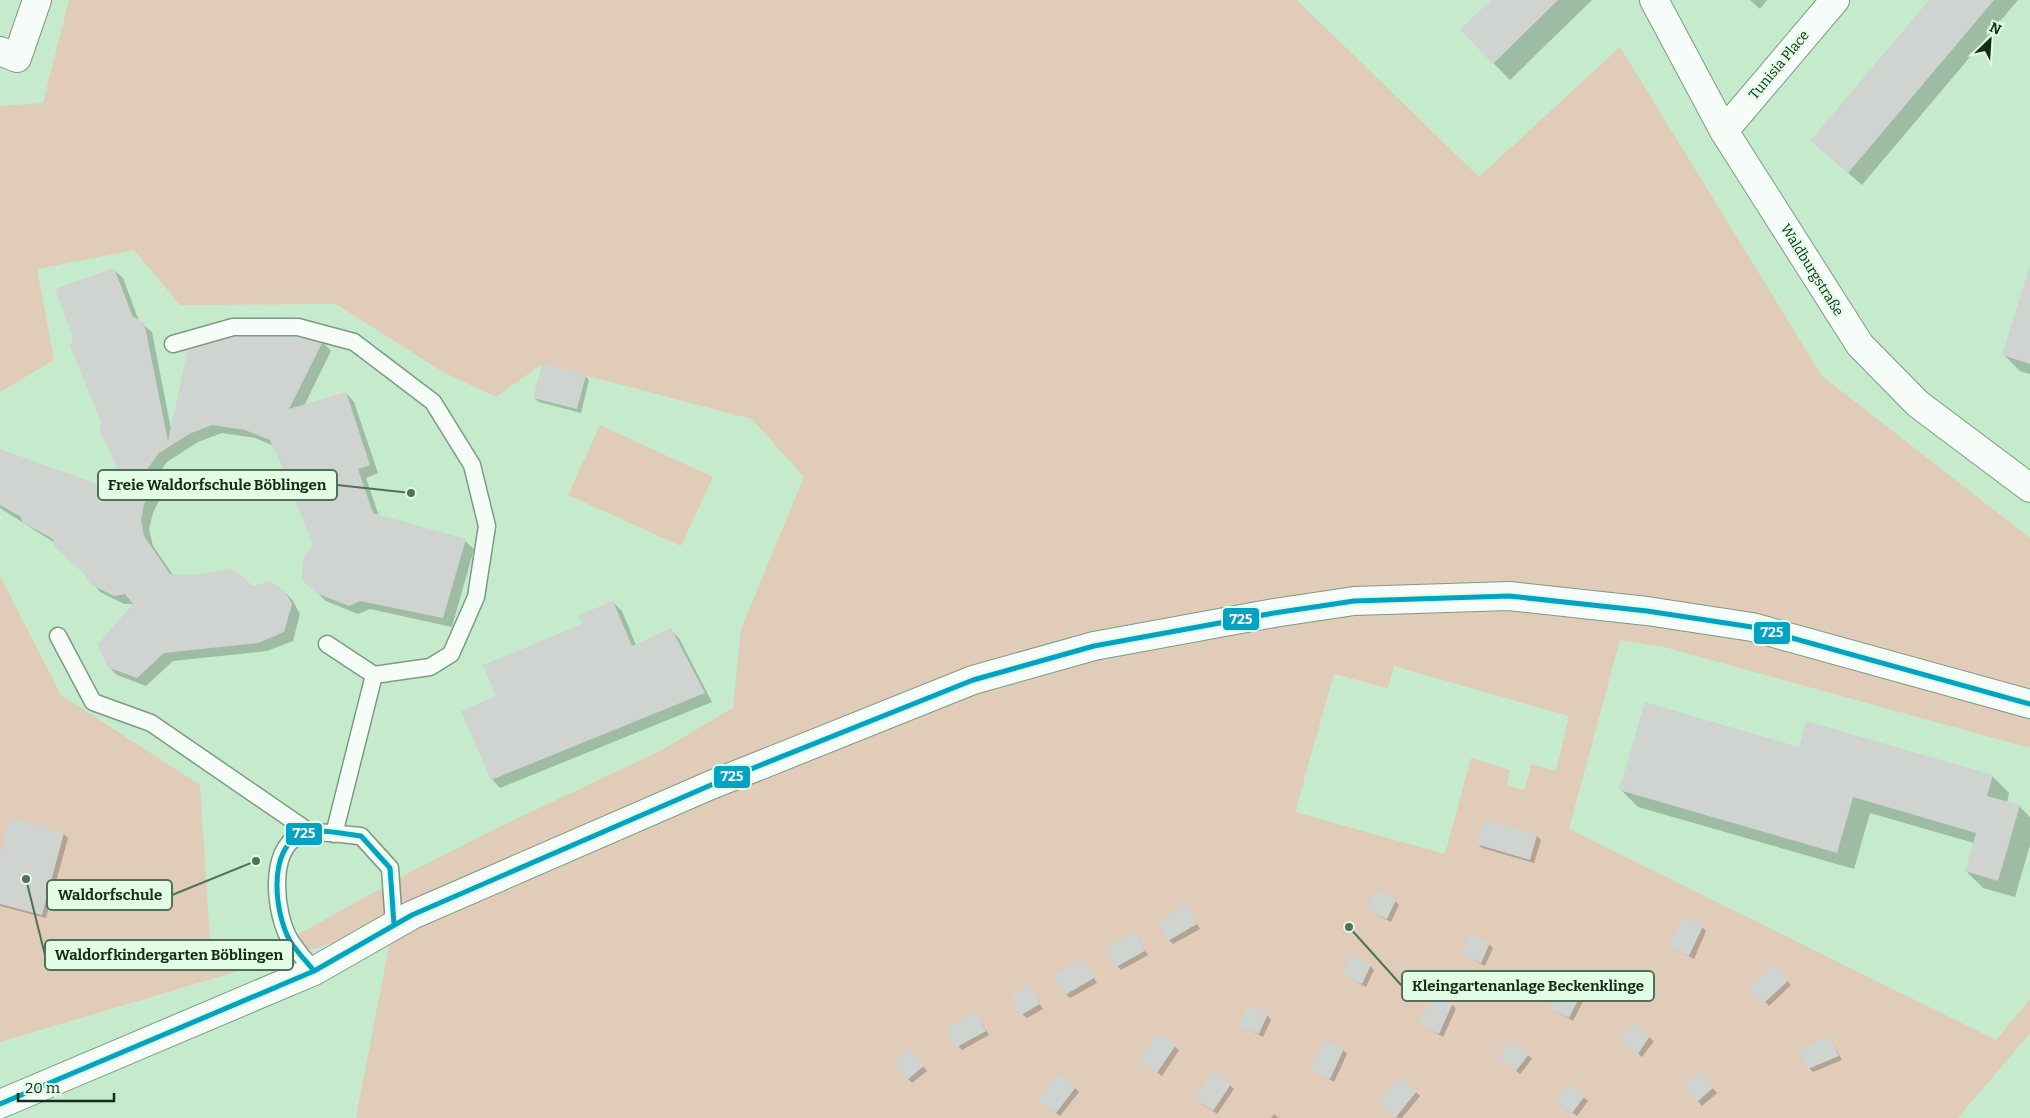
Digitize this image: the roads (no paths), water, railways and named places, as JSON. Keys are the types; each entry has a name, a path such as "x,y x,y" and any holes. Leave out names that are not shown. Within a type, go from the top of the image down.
{"street":[{"path":"0,51 17,58 37,0"},
{"name":"Waldburgstraße","path":"1654,0 1724,131 1860,345 1918,404 2030,488"},
{"name":"Tunisia Place","path":"1724,131 1835,0"},
{"path":"0,1104 314,971 422,911 711,786 973,680 1094,646 1274,613 1354,601 1509,596 1647,611 1752,628 2030,704"}],"lane":[{"path":"173,344 233,327 298,327 354,342 433,402 472,466 487,526 476,597 451,654 430,667 374,674 327,644"},
{"path":"58,636 93,702 151,723 312,833"},
{"path":"334,834 374,674"},
{"path":"314,971 290,939 278,902 276,870 285,849 300,835 312,833 361,836 390,868 394,925"}],"place":[{"name":"Freie Waldorfschule Böblingen","path":"411,493"},
{"name":"Waldorfschule","path":"256,861"},
{"name":"Waldorfkindergarten Böblingen","path":"26,879"},
{"name":"Kleingartenanlage Beckenklinge","path":"1349,927"}]}
